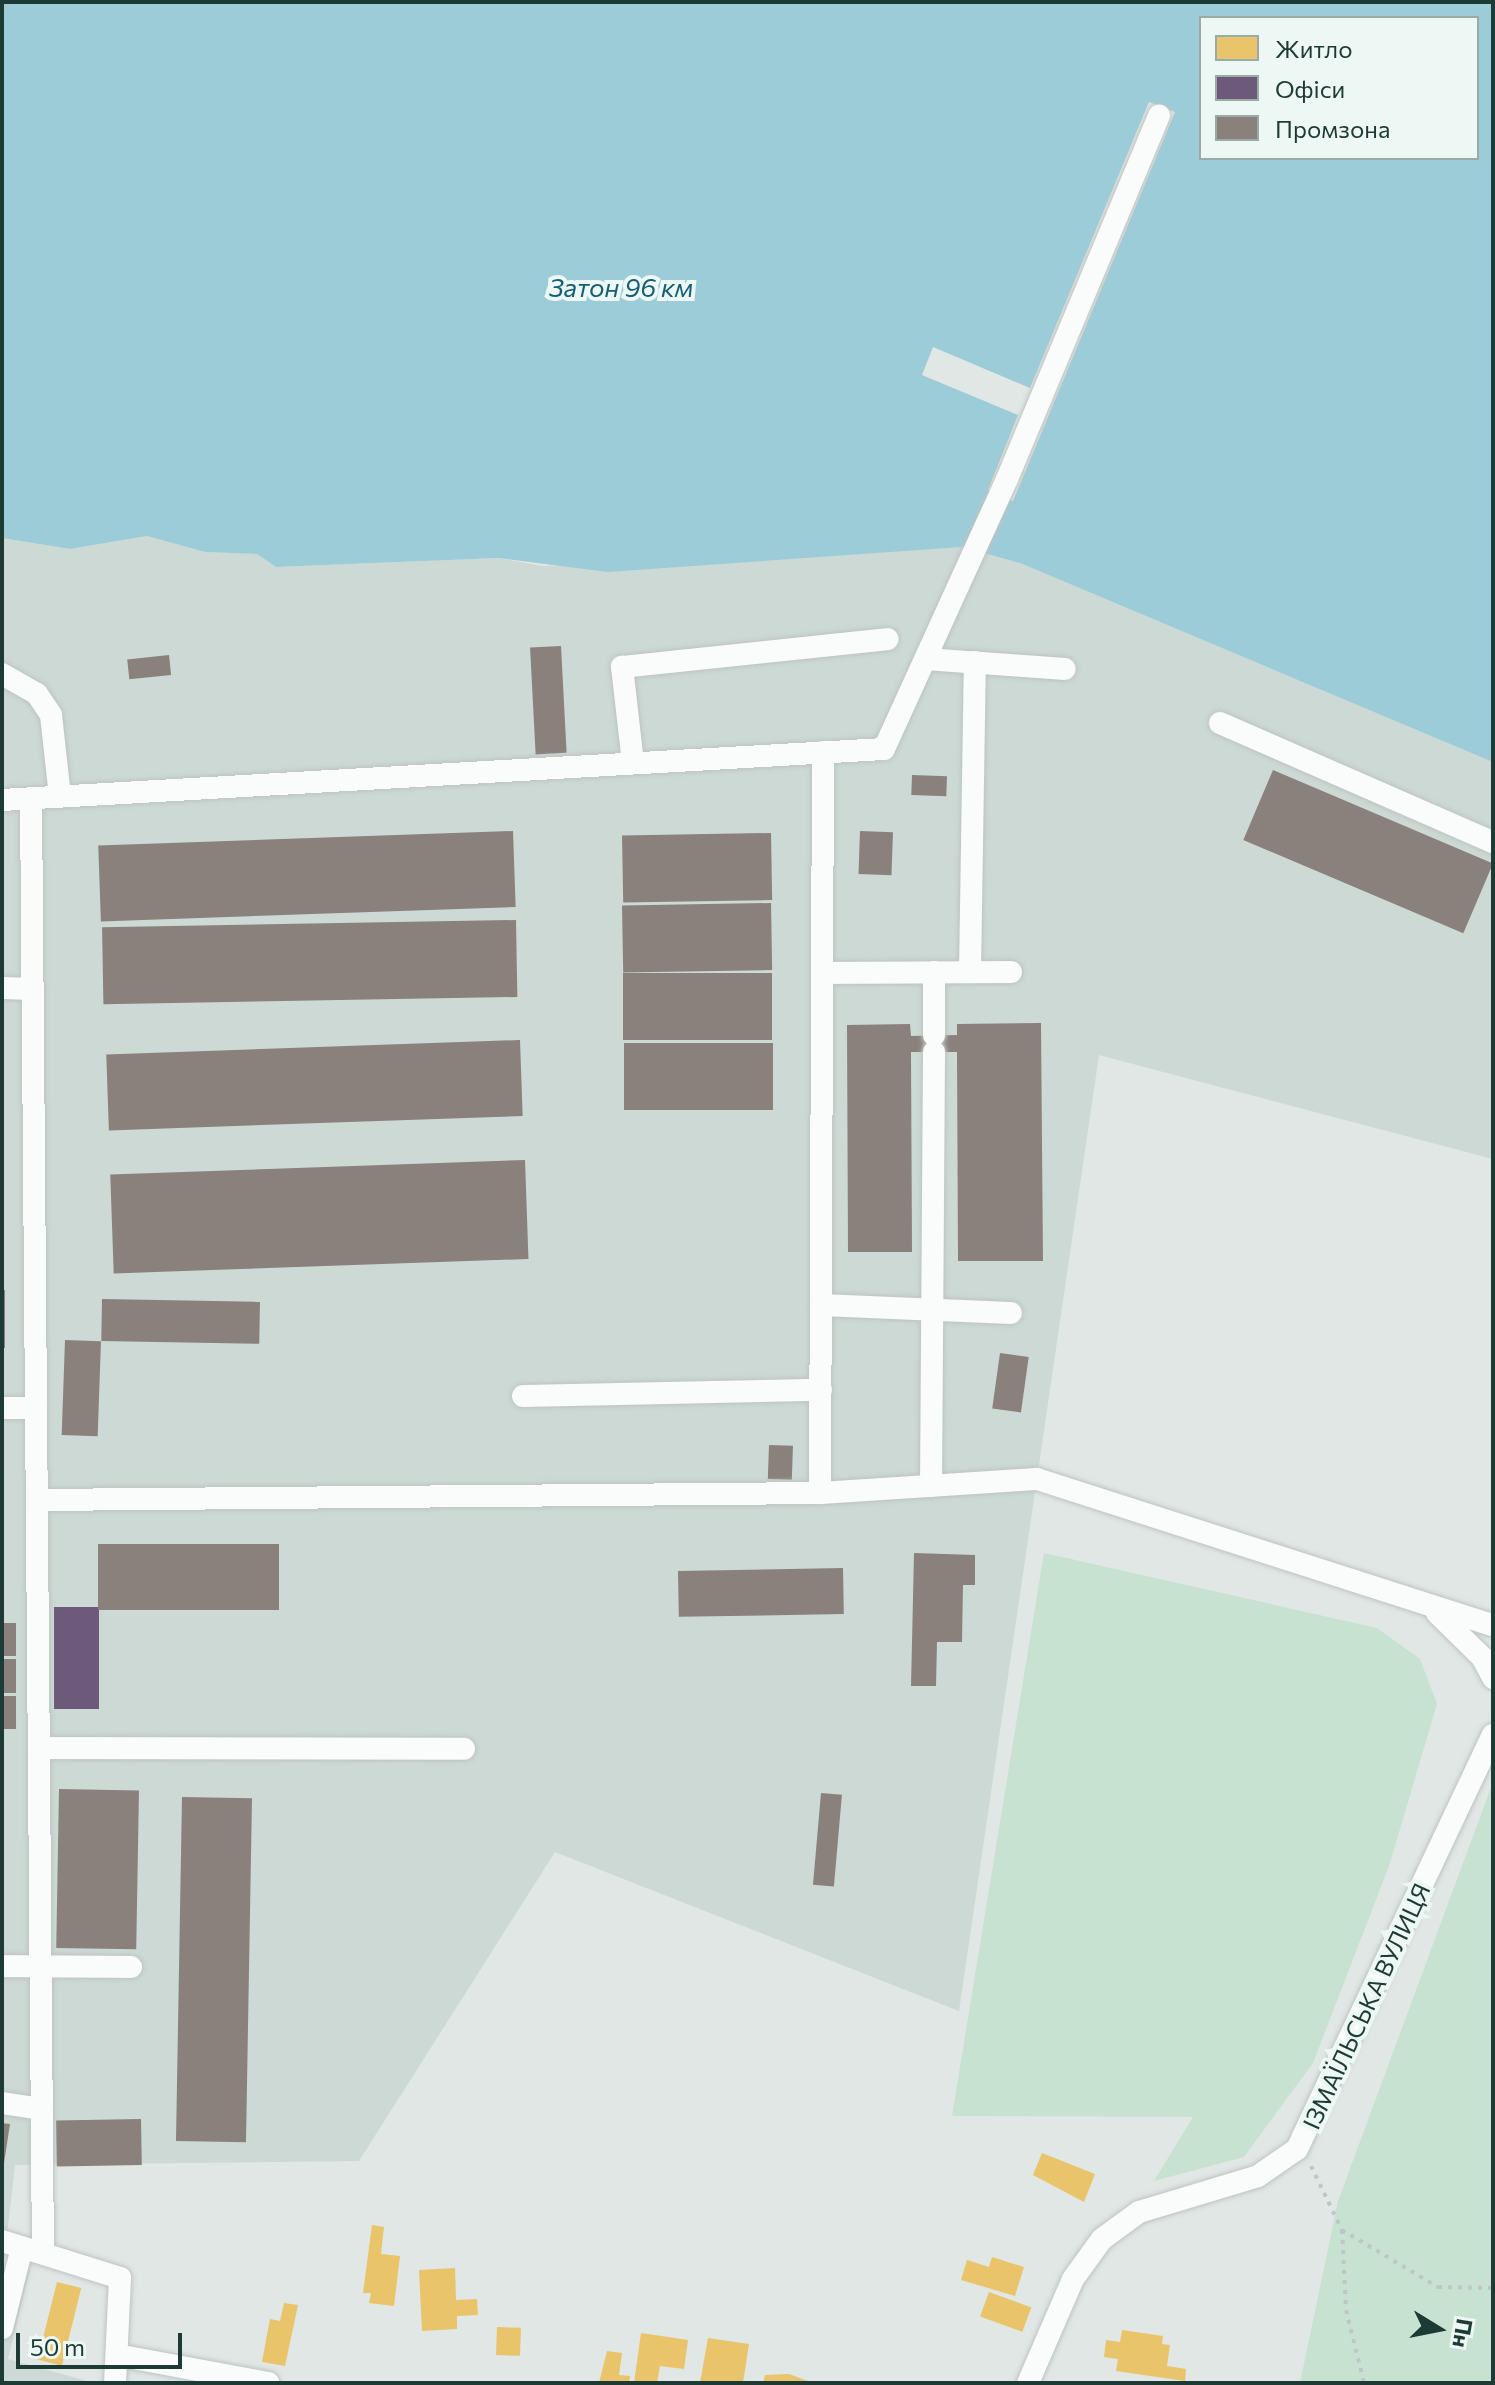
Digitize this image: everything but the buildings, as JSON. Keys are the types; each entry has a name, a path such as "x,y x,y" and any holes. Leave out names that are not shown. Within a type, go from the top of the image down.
{"street":[{"path":"2,800 884,749 1007,479 1159,115"},
{"path":"633,763 622,667 888,639"},
{"path":"926,659 1065,669"},
{"path":"970,972 975,662"},
{"path":"2,674 37,694 51,715 60,797"},
{"path":"1220,723 1493,842"},
{"path":"820,1493 823,752"},
{"path":"2,2328 22,2247 42,2109 31,798"},
{"path":"931,1486 934,972"},
{"path":"822,973 1011,972"},
{"path":"2,988 32,989"},
{"path":"821,1305 1011,1313"},
{"path":"523,1396 821,1390"},
{"path":"2,1408 36,1408"},
{"path":"37,1500 820,1493 1037,1479 1493,1625"},
{"path":"1430,1607 1482,1657 1493,1678"},
{"name":"ІЗМАЇЛЬСЬКА ВУЛИЦЯ","path":"1028,2383 1073,2279 1102,2239 1139,2212 1258,2176 1297,2149 1493,1735"},
{"path":"39,1748 464,1749"},
{"path":"2,1966 131,1967"},
{"path":"2,2103 42,2109"},
{"path":"22,2247 120,2278 115,2383"},
{"path":"117,2355 268,2383"}],"path":[{"path":"1297,2149 1326,2188 1342,2230 1346,2310 1364,2383"},
{"path":"1342,2230 1438,2287 1493,2288"}],"shaded area":[{"path":"147,536 205,552 257,554 276,567 498,558 542,566 962,547 1020,563 1485,758 1493,762 1493,1159 1099,1055 959,2011 555,1852 359,2161 15,2165 3,2269 30,2269 8,2359 94,2383 2,2383 2,538 70,549"}],"green space":[{"path":"1044,1553 1377,1628 1420,1659 1437,1704 1389,1866 1313,2063 1244,2157 1154,2181 1193,2117 952,2116"},
{"path":"1493,1782 1493,2383 1300,2383 1338,2201"}],"water":[{"name":"Затон 96 км","path":"2,2 1493,2 1493,762 1020,563 962,547 608,572 498,558 276,567 257,554 205,552 147,536 70,549 2,538"}],"pier":[{"path":"1149,102 1175,112 1013,501 988,490 1018,415 922,375 933,347 1030,388"}]}
